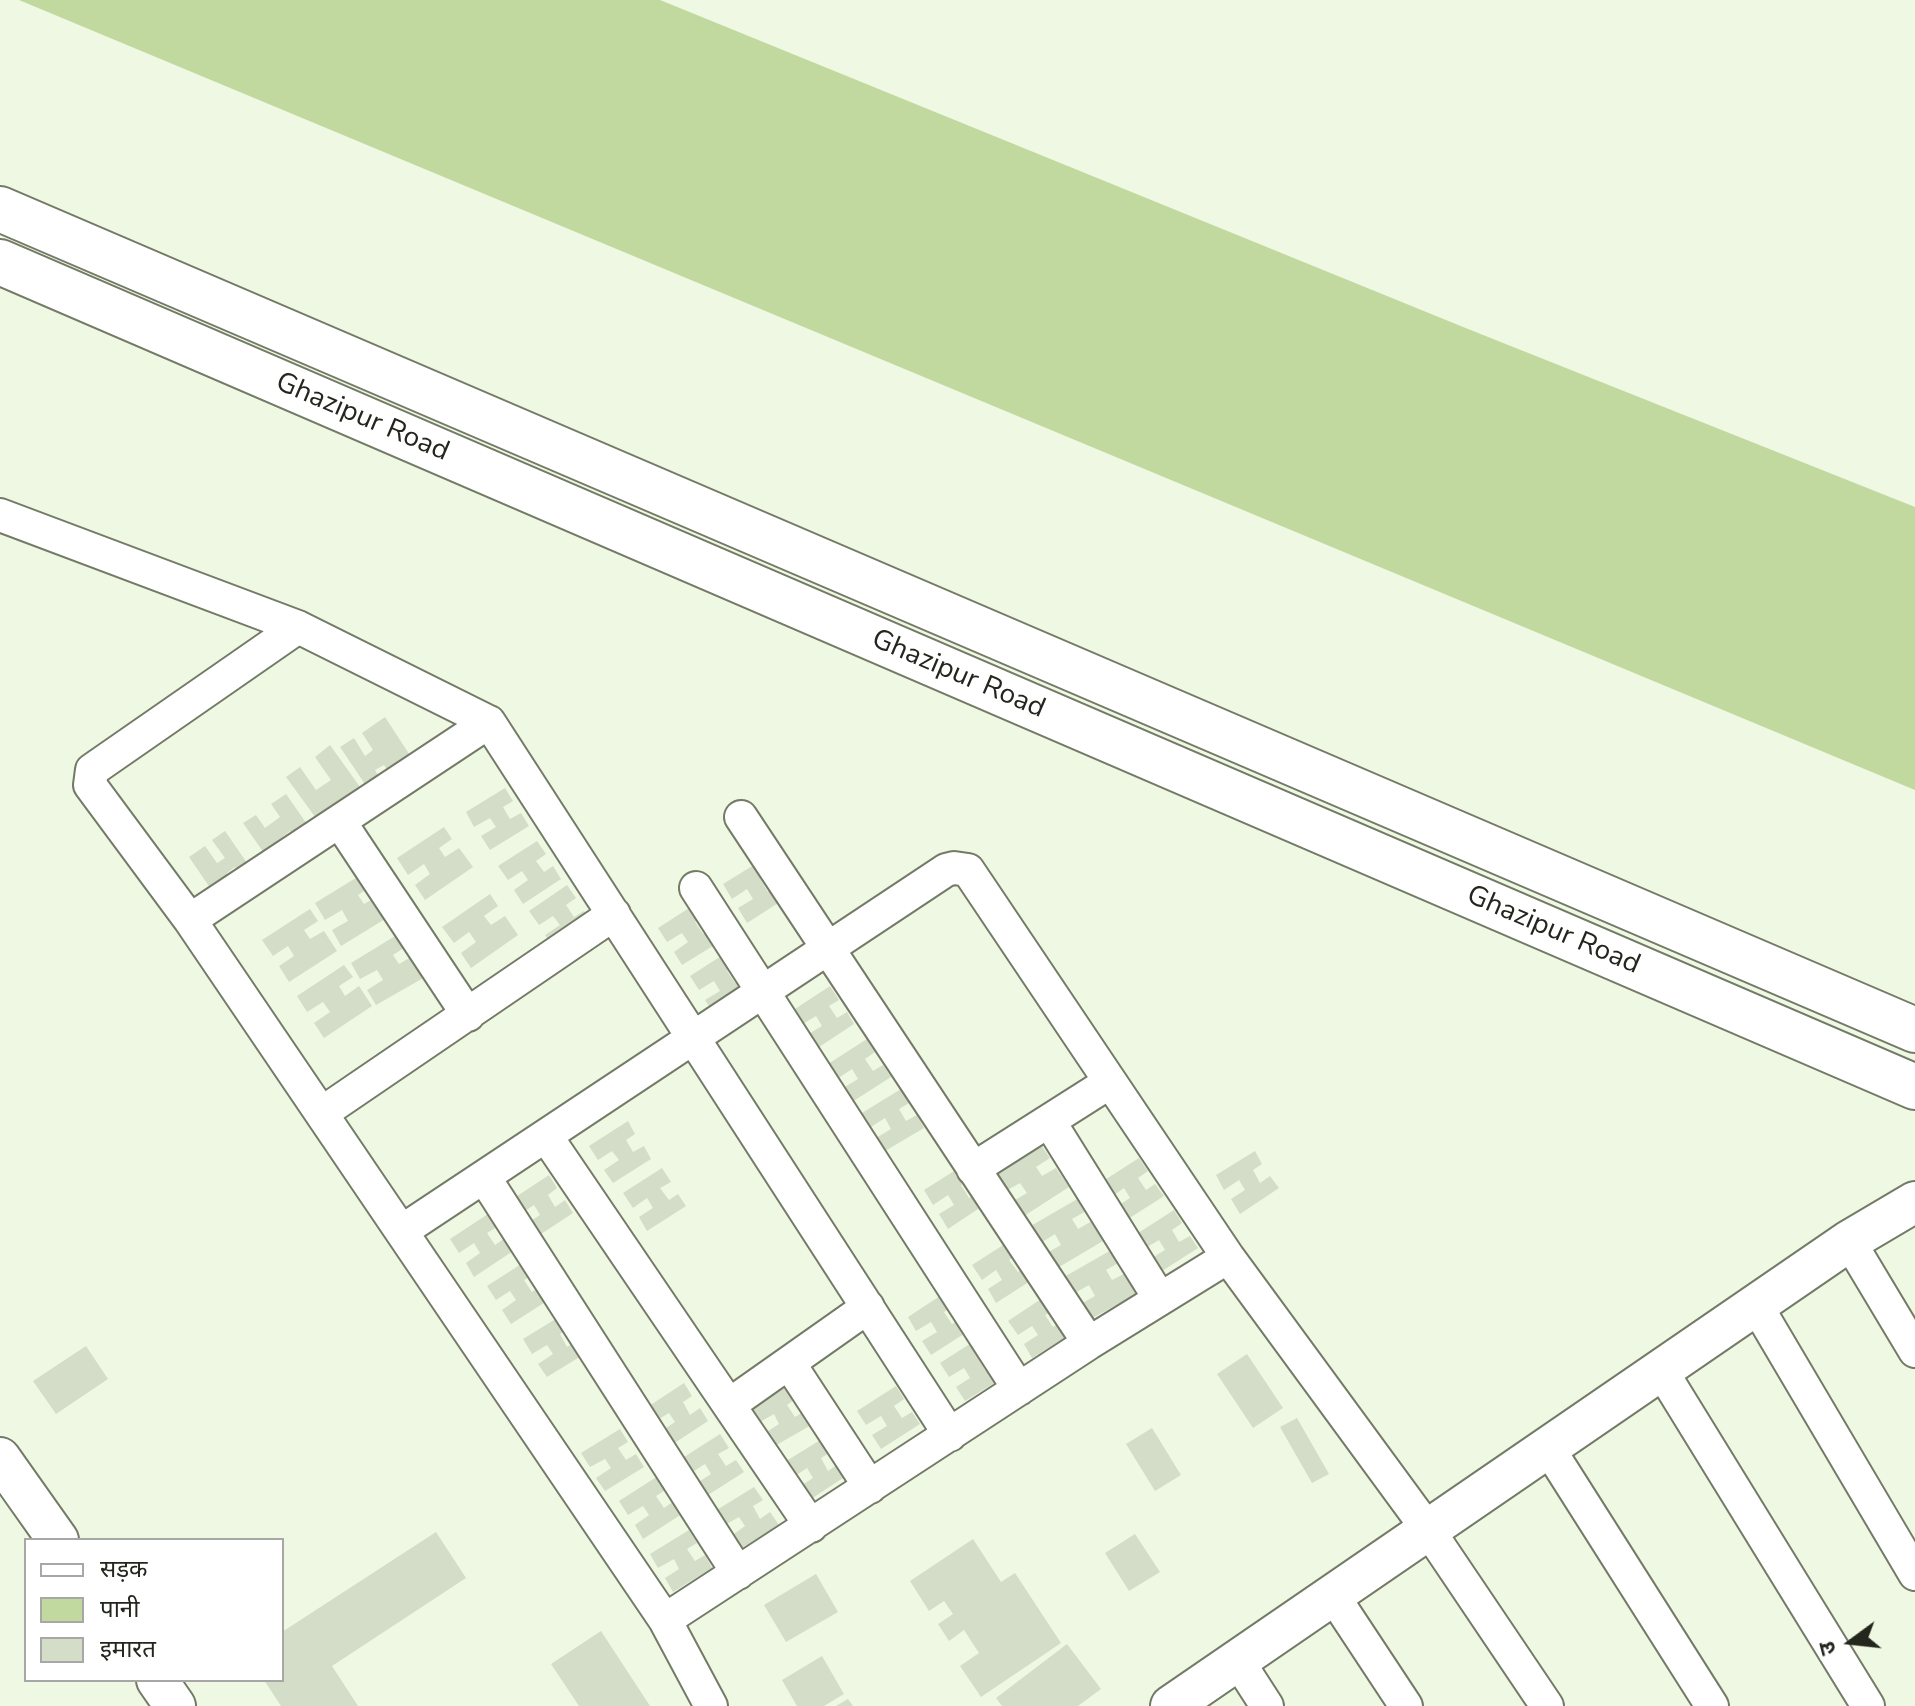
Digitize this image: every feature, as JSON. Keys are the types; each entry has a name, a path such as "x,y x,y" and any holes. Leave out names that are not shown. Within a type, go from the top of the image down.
{"main road":[{"name":"Ghazipur Road","path":"0,209 1915,1030"},
{"name":"Ghazipur Road","path":"0,262 1915,1087"}],"street":[{"path":"0,515 298,627 489,722 950,1435"},
{"path":"298,627 92,770 90,785 190,920 665,1620 711,1706"},
{"path":"190,920 489,722"},
{"path":"741,817 1089,1343"},
{"path":"340,822 468,1015"},
{"path":"402,1231 946,870 968,870 1228,1257 1429,1531 1547,1706"},
{"path":"696,888 1019,1389"},
{"path":"322,1113 614,914"},
{"path":"973,1169 1110,1082"},
{"path":"1049,1121 1160,1299"},
{"path":"546,1136 811,1526"},
{"path":"484,1177 738,1573"},
{"path":"1171,1706 1849,1241 1913,1207"},
{"path":"1849,1241 1915,1351"},
{"path":"665,1620 1089,1343 1228,1257"},
{"path":"1756,1305 1915,1574"},
{"path":"729,1405 868,1307"},
{"path":"789,1363 870,1487"},
{"path":"1661,1370 1868,1706"},
{"path":"1547,1446 1712,1706"},
{"path":"0,1458 57,1538"},
{"path":"1332,1594 1406,1706"},
{"path":"1238,1661 1267,1706"},
{"path":"158,1682 175,1706"}],"water":[{"path":"19,0 660,0 1915,507 1915,790"}],"building":[{"path":"385,717 415,763 393,779 384,765 375,770 384,785 371,793 340,747 354,738 365,756 373,750 362,733"},
{"path":"330,745 365,794 321,825 286,777 300,767 316,790 331,780 315,757"},
{"path":"505,788 513,801 503,807 510,819 521,813 529,826 490,850 481,836 496,827 490,818 474,827 466,812"},
{"path":"286,794 314,834 299,844 290,831 277,841 286,853 271,863 243,823 256,815 265,828 280,817 271,804"},
{"path":"444,827 452,839 439,848 445,857 459,848 473,867 425,900 415,885 430,874 424,864 408,875 397,858"},
{"path":"225,831 254,873 244,880 235,867 227,873 235,885 217,898 189,857 205,846 217,863 225,858 212,840"},
{"path":"537,841 546,854 536,861 544,872 553,866 561,879 523,904 514,890 528,880 522,871 508,880 498,866"},
{"path":"762,860 770,873 760,879 768,892 778,885 786,898 747,923 738,908 753,899 747,889 732,899 723,884"},
{"path":"364,873 372,886 358,895 364,904 378,896 390,916 341,946 332,930 348,921 342,910 325,920 315,903"},
{"path":"567,885 576,898 566,905 574,917 584,911 592,923 554,948 545,935 560,925 553,916 539,925 529,911"},
{"path":"490,894 498,906 484,916 491,925 505,916 518,935 471,968 461,953 476,942 469,932 454,943 442,927"},
{"path":"697,903 705,916 695,922 703,934 713,928 721,941 682,965 674,952 688,942 682,933 667,942 658,928"},
{"path":"310,909 318,921 304,930 310,939 324,931 337,951 289,982 279,966 294,956 288,946 273,956 262,940"},
{"path":"400,933 407,946 393,955 399,964 413,956 425,977 376,1005 367,990 383,980 377,970 360,979 351,963"},
{"path":"729,951 737,964 727,971 735,983 745,976 753,989 714,1014 705,1000 720,991 714,981 699,990 690,976"},
{"path":"344,965 353,977 339,986 345,996 359,986 372,1006 324,1038 314,1023 330,1012 323,1002 307,1012 297,996"},
{"path":"830,986 839,1000 829,1006 837,1018 847,1012 854,1024 816,1049 807,1035 822,1026 816,1016 801,1025 792,1011"},
{"path":"867,1039 875,1052 865,1059 873,1071 883,1065 891,1077 852,1102 843,1088 858,1079 852,1069 837,1079 828,1064"},
{"path":"901,1089 909,1103 899,1109 906,1121 917,1115 924,1128 885,1151 876,1138 891,1129 885,1118 871,1127 862,1113"},
{"path":"628,1121 635,1134 626,1140 633,1152 644,1146 651,1159 613,1183 604,1170 619,1160 612,1151 598,1160 589,1146"},
{"path":"1041,1145 1050,1158 1036,1167 1042,1176 1056,1168 1069,1187 1021,1218 1010,1203 1027,1193 1020,1183 1004,1192 993,1176"},
{"path":"1255,1151 1262,1164 1253,1170 1260,1183 1270,1176 1279,1188 1240,1214 1231,1199 1245,1190 1239,1180 1224,1190 1216,1175"},
{"path":"1139,1158 1148,1171 1138,1178 1146,1190 1155,1184 1164,1196 1125,1221 1116,1207 1130,1198 1124,1188 1110,1198 1100,1183"},
{"path":"962,1166 971,1179 961,1185 969,1198 979,1191 987,1203 948,1229 939,1214 954,1205 948,1195 933,1205 924,1190"},
{"path":"662,1168 671,1182 660,1188 669,1200 678,1194 686,1206 647,1231 639,1217 653,1208 647,1198 633,1208 623,1193"},
{"path":"549,1175 557,1188 548,1195 555,1207 565,1200 573,1213 535,1238 526,1224 540,1215 534,1205 519,1215 511,1200"},
{"path":"1079,1198 1086,1211 1072,1219 1078,1229 1092,1221 1103,1241 1054,1270 1045,1254 1061,1245 1055,1234 1039,1244 1029,1227"},
{"path":"1174,1210 1182,1223 1172,1230 1179,1242 1190,1236 1198,1248 1159,1273 1150,1259 1165,1250 1159,1240 1144,1249 1135,1235"},
{"path":"488,1214 497,1227 487,1233 495,1245 505,1238 513,1251 474,1277 466,1263 480,1253 474,1243 459,1253 450,1239"},
{"path":"1011,1240 1020,1253 1009,1260 1018,1272 1027,1266 1035,1278 996,1303 988,1289 1002,1280 996,1270 982,1280 972,1265"},
{"path":"1113,1249 1120,1262 1106,1270 1112,1280 1126,1273 1138,1293 1087,1321 1079,1305 1095,1296 1089,1285 1073,1294 1064,1277"},
{"path":"526,1261 534,1274 524,1280 532,1292 541,1286 550,1299 511,1324 502,1310 516,1300 510,1291 496,1300 487,1286"},
{"path":"946,1292 954,1305 944,1312 952,1324 962,1318 970,1330 931,1355 922,1341 937,1332 931,1322 916,1331 908,1317"},
{"path":"1047,1295 1056,1309 1045,1315 1053,1327 1063,1321 1071,1334 1032,1358 1024,1344 1038,1335 1032,1326 1018,1335 1008,1321"},
{"path":"562,1315 570,1328 560,1334 567,1347 578,1340 586,1353 547,1377 538,1364 553,1354 547,1345 532,1354 523,1339"},
{"path":"979,1338 988,1352 978,1358 985,1370 995,1364 1004,1377 965,1401 956,1387 970,1378 964,1368 949,1377 940,1363"},
{"path":"86,1346 108,1379 56,1414 33,1381"},
{"path":"1247,1354 1283,1408 1253,1428 1217,1374"},
{"path":"684,1383 692,1396 683,1402 690,1415 700,1408 708,1421 670,1446 660,1432 675,1422 669,1413 654,1422 646,1408"},
{"path":"790,1385 797,1398 787,1405 795,1417 805,1411 813,1424 773,1447 765,1433 779,1424 774,1414 758,1423 750,1409"},
{"path":"896,1386 904,1399 894,1406 902,1418 912,1412 920,1424 881,1449 872,1435 887,1426 881,1416 866,1425 857,1411"},
{"path":"1297,1418 1329,1474 1312,1483 1280,1427"},
{"path":"1152,1428 1181,1475 1155,1491 1126,1444"},
{"path":"620,1429 628,1442 618,1448 626,1460 636,1454 644,1467 605,1491 596,1478 611,1468 605,1459 590,1467 581,1453"},
{"path":"720,1434 729,1448 718,1454 726,1466 736,1460 744,1472 705,1497 697,1483 711,1474 705,1464 691,1473 681,1459"},
{"path":"822,1439 831,1452 821,1458 828,1471 838,1464 846,1476 808,1501 799,1487 813,1478 807,1468 792,1478 783,1463"},
{"path":"658,1476 667,1489 656,1496 664,1508 674,1501 682,1514 643,1539 635,1525 649,1515 643,1506 628,1515 619,1501"},
{"path":"754,1487 763,1500 753,1506 760,1519 770,1512 779,1525 740,1549 731,1536 745,1526 739,1517 725,1525 715,1511"},
{"path":"689,1530 697,1543 687,1549 695,1561 705,1555 712,1568 673,1592 665,1578 679,1569 674,1559 658,1568 650,1554"},
{"path":"436,1532 466,1578 332,1666 358,1706 281,1706 265,1682 284,1682 284,1631"},
{"path":"1135,1534 1160,1572 1129,1591 1105,1553"},
{"path":"973,1539 1001,1582 1015,1573 1061,1643 981,1697 960,1666 979,1653 964,1630 949,1641 938,1624 953,1614 944,1601 929,1611 910,1581"},
{"path":"816,1574 838,1612 786,1642 764,1605"},
{"path":"601,1631 650,1706 579,1706 551,1664"},
{"path":"1067,1644 1101,1689 1078,1706 1002,1706 996,1698"},
{"path":"822,1656 844,1694 824,1706 797,1706 782,1680"},
{"path":"848,1699 853,1706 836,1706"}]}
